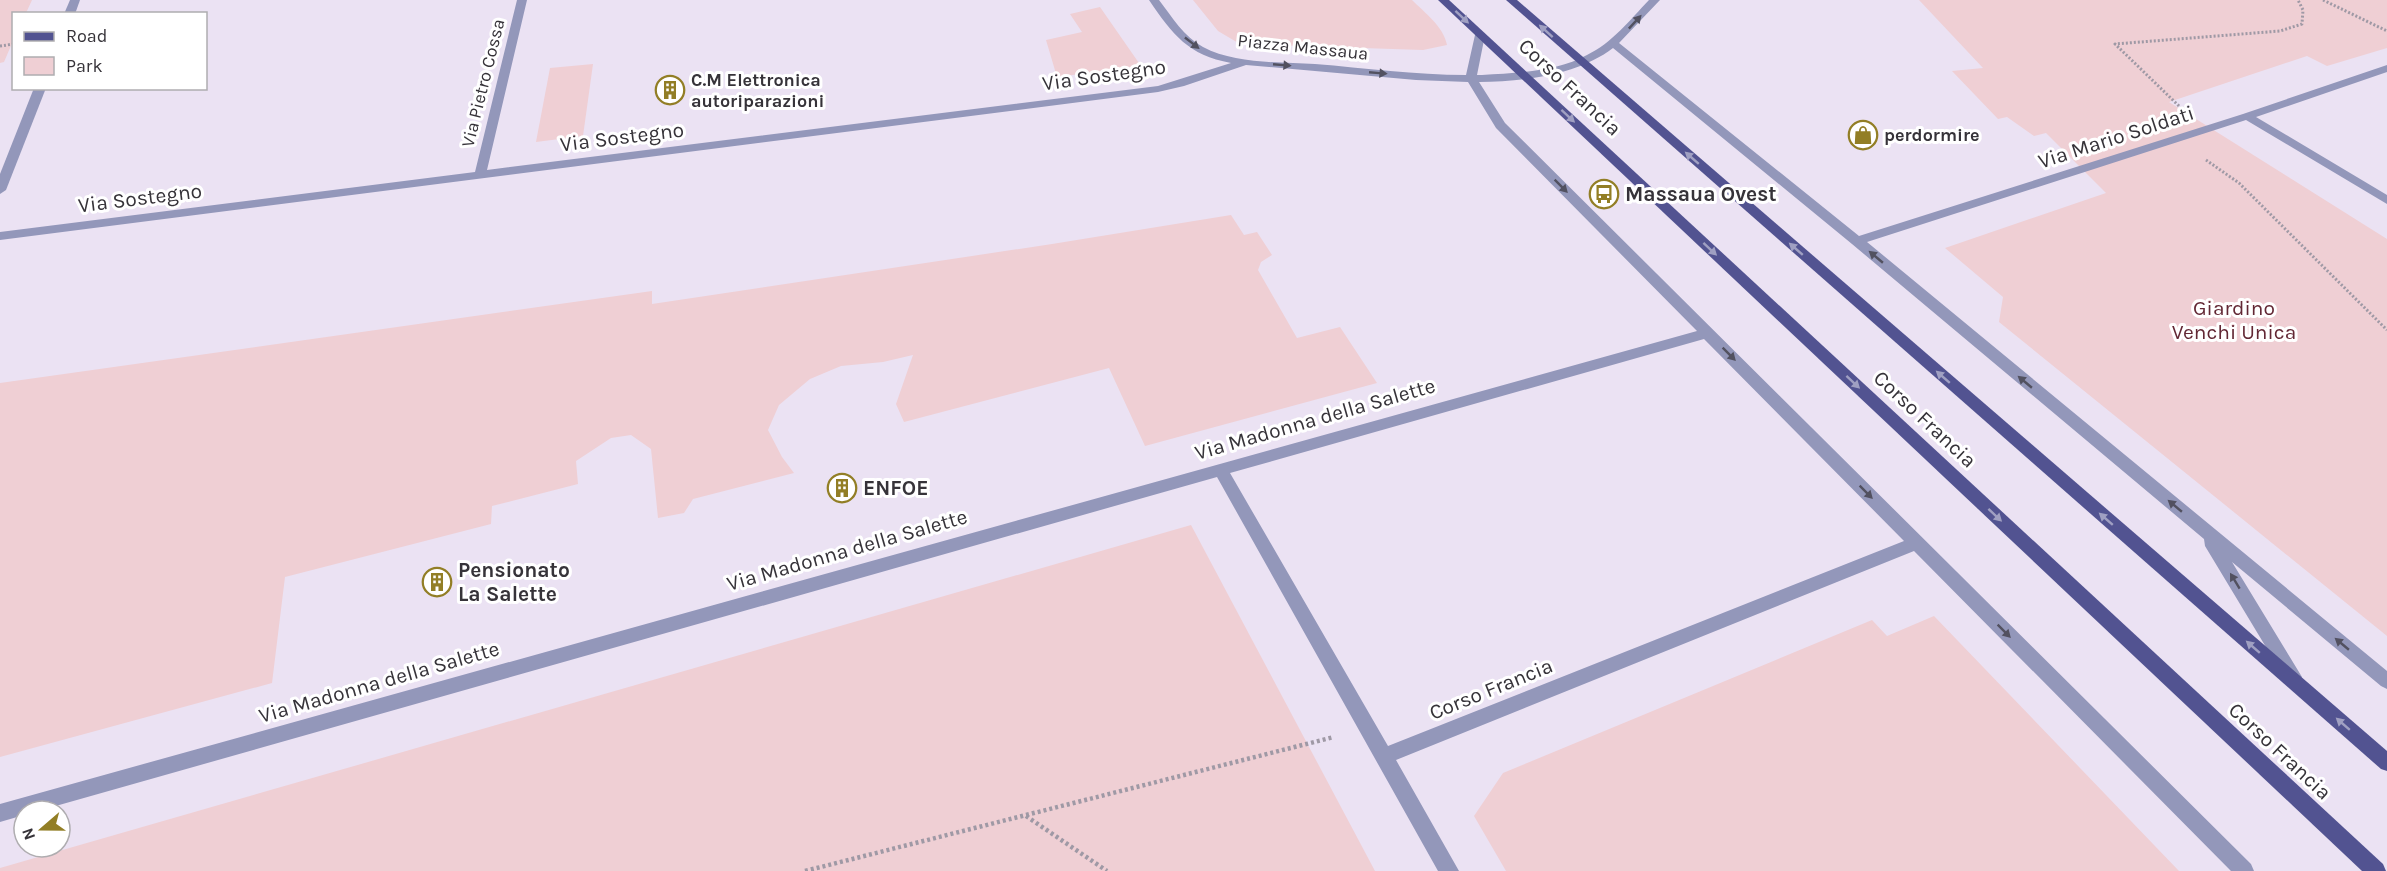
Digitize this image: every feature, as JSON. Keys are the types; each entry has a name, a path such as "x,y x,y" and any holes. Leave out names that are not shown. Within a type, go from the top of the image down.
{"main road":[{"name":"Corso Francia","path":"1443,0 2376,871"},
{"name":"Corso Francia","path":"1511,0 2387,763"}],"street":[{"name":"Via Pietro Cossa","path":"480,175 522,0"},
{"name":"Piazza Massaua","path":"1154,0 1179,33 1200,50 1245,62 1471,78 1525,76 1581,62 1613,43 1655,0"},
{"path":"1480,35 1471,78 1500,125 2244,871"},
{"name":"Corso Francia","path":"1613,43 1857,241 2387,681"},
{"name":"Via Sostegno","path":"0,236 1158,89 1245,62"},
{"name":"Via Mario Soldati","path":"1857,241 2247,116 2387,68"},
{"path":"0,190 39,90"},
{"path":"2247,116 2387,200"},
{"name":"Via Madonna della Salette","path":"0,813 1707,333"},
{"path":"1221,469 1449,871"},
{"name":"Corso Francia","path":"2204,530 2297,685"},
{"name":"Corso Francia","path":"1384,756 1916,543"}],"path":[{"path":"2204,130 2115,44 2280,31 2302,24 2303,10 2298,0"},
{"path":"2323,0 2387,31"},
{"path":"2176,139 2239,183 2387,330"},
{"path":"805,871 1368,728"},
{"path":"1026,815 1107,871"}],"green space":[{"path":"0,0 32,0 26,12 12,12 12,43 4,62 0,63"},
{"path":"1193,0 1412,0 1438,26 1447,45 1423,50 1240,44 1218,31"},
{"name":"Giardino Venchi Unica","path":"1919,0 2387,0 2387,48 2327,66 2307,56 2169,102 2387,239 2387,636 1999,322 2003,297 1945,248 2106,193 2046,133 2034,136 2007,117 1998,119 1952,71 1983,68"},
{"path":"1100,7 1141,66 1057,77 1046,40 1082,32 1070,14"},
{"path":"593,64 583,136 536,142 550,68"},
{"path":"1231,215 1244,235 1257,232 1272,255 1261,262 1258,270 1297,338 1340,327 1377,383 1145,446 1109,368 904,422 896,404 913,355 883,362 841,366 810,379 779,405 768,430 782,457 794,473 693,499 684,513 658,518 651,449 631,435 611,438 576,461 578,484 492,506 491,524 285,577 272,683 0,757 0,383 652,291 652,304"},
{"path":"1191,525 1375,871 0,871 0,868 31,859 72,859 72,847"},
{"path":"1934,616 2179,871 1506,871 1474,816 1503,773 1872,620 1887,636"}],"place":[{"name":"C.M Elettronica autoriparazioni","path":"670,90"},
{"name":"perdormire","path":"1863,135"},
{"name":"Massaua Ovest","path":"1604,194"},
{"name":"ENFOE","path":"842,488"},
{"name":"Pensionato La Salette","path":"437,582"}]}
